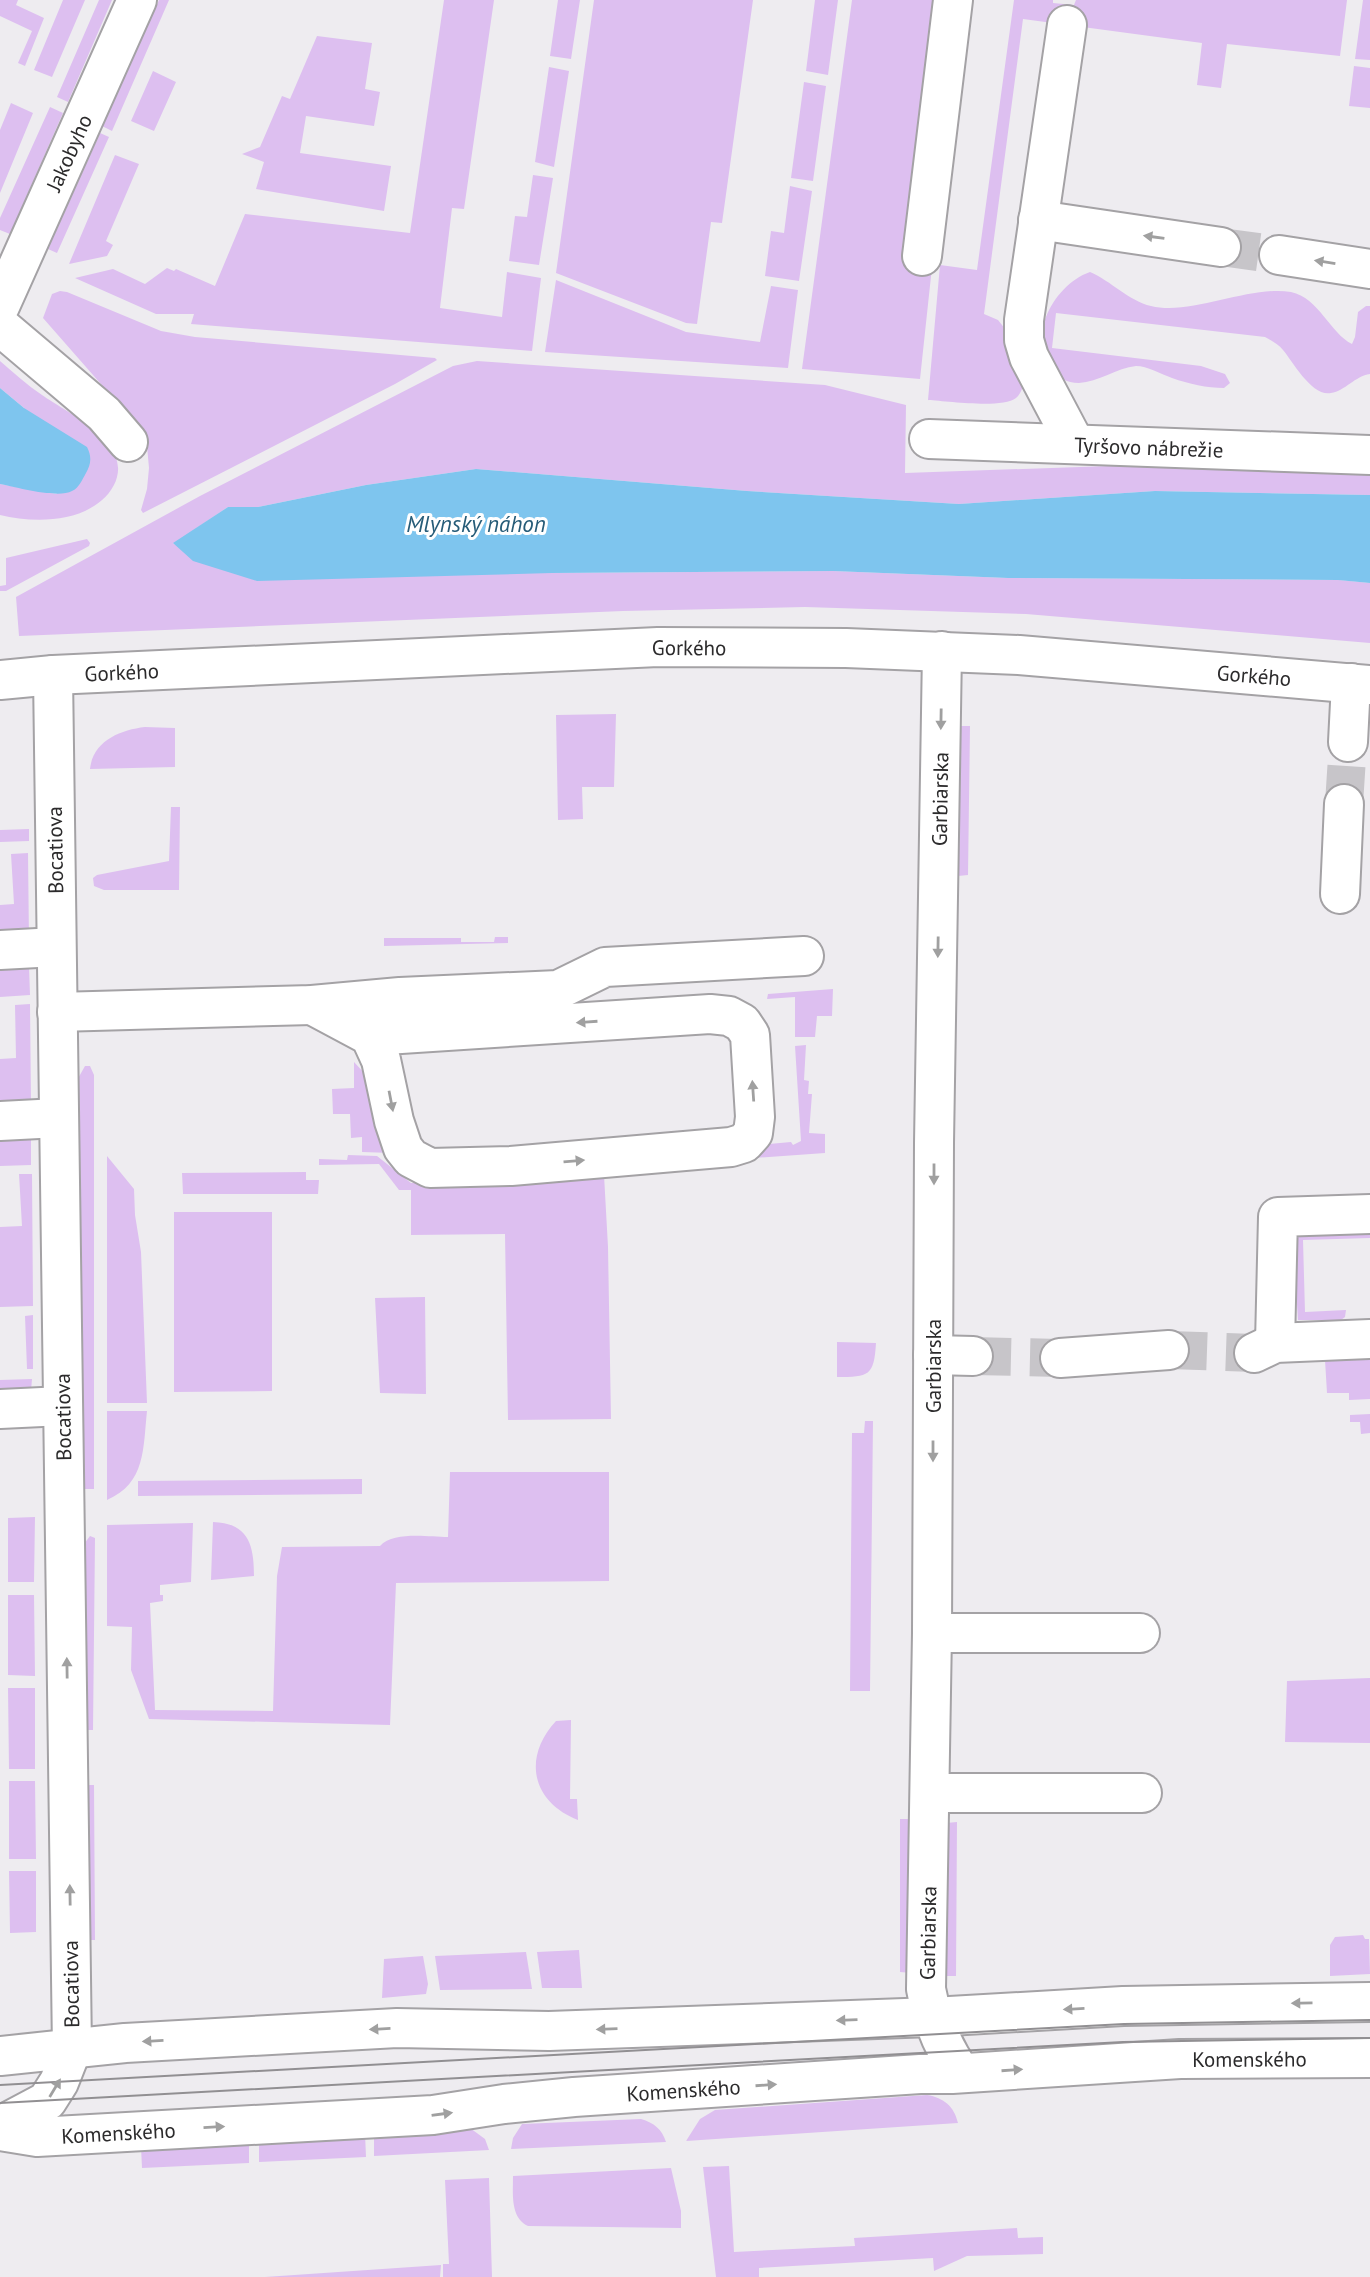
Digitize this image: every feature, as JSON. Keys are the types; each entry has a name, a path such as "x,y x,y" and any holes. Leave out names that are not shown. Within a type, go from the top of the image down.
{"street":[{"name":"Jakobyho","path":"0,306 137,0"},
{"path":"922,256 954,0"},
{"path":"1067,25 1024,320 1024,340 1029,357 1075,444"},
{"path":"1038,220 1221,247"},
{"path":"1279,255 1370,269"},
{"path":"0,327 103,414 128,442"},
{"name":"Tyršovo nábrežie","path":"929,439 1370,454"},
{"name":"Gorkého","path":"2,677 658,647 942,651 1094,660 1361,684"},
{"name":"Garbiarska","path":"942,651 934,1143 932,1633 926,1989 932,2017 946,2052 961,2073"},
{"name":"Bocatiova","path":"0,2126 47,2101 59,2082 72,2049 53,675"},
{"path":"1348,742 1361,684"},
{"path":"1340,894 1344,804"},
{"path":"0,950 57,947"},
{"path":"57,1013 312,1005 400,997 558,990 605,967 804,956"},
{"path":"312,1005 370,1036 710,1014 729,1016 742,1023 750,1035 755,1118 753,1133 744,1143 730,1147 511,1166 430,1168 411,1158 403,1148 394,1121 387,1080 370,1036"},
{"path":"0,1121 58,1118"},
{"path":"1370,1214 1278,1217 1264,1348 1370,1339"},
{"path":"1060,1358 1169,1350"},
{"path":"933,1354 973,1356"},
{"path":"0,1409 63,1406"},
{"path":"932,1633 1140,1633"},
{"path":"930,1793 1142,1793"},
{"path":"0,2056 125,2043 397,2028 549,2031 932,2017 1122,2006 1370,2002"},
{"name":"Komenského","path":"0,2131 37,2137 408,2117 574,2097 1180,2059 1370,2058"}],"shaded area":[{"path":"0,0 18,0 16,5 44,18 25,66 18,63 32,31 0,16"},
{"path":"63,0 85,0 52,77 34,70"},
{"path":"99,0 112,0 68,102 57,97"},
{"path":"159,0 169,0 112,131 102,126"},
{"path":"444,0 494,0 464,209 452,208 440,308 502,317 507,272 541,278 532,351 191,324 194,314 156,314 75,278 113,269 145,284 167,268 174,271 176,269 215,286 245,214 410,233"},
{"path":"558,0 580,0 571,59 550,56"},
{"path":"594,0 753,0 722,223 711,222 697,324 686,323 556,273"},
{"path":"815,0 838,0 828,75 806,71"},
{"path":"852,0 941,0 932,267 920,379 802,369"},
{"path":"1014,0 1053,0 1053,3 1074,5 1076,0 1347,0 1340,56 1227,44 1221,88 1197,85 1202,43 1023,19 984,314 998,320 1006,330 1024,384 1016,398 999,403 928,400 940,265 977,270"},
{"path":"1363,0 1370,0 1370,60 1355,59"},
{"path":"317,36 372,43 365,89 380,92 374,126 306,116 300,153 391,166 384,211 256,189 264,162 242,154 260,147 282,96 290,99"},
{"path":"1354,66 1370,68 1370,108 1349,106"},
{"path":"549,67 569,71 554,167 535,162"},
{"path":"153,71 176,82 154,131 131,121"},
{"path":"804,82 826,86 813,181 791,178"},
{"path":"11,103 33,113 0,193 0,130"},
{"path":"50,107 63,113 10,234 0,230 0,218"},
{"path":"100,133 109,137 57,253 48,249"},
{"path":"115,155 139,164 106,241 113,245 107,256 69,264"},
{"path":"533,175 553,178 539,265 509,261 515,216 527,217"},
{"path":"790,186 812,191 799,281 765,276 771,231 784,233"},
{"path":"1090,272 1135,300 1167,308 1257,293 1291,292 1309,301 1344,339 1352,344 1358,312 1370,306 1370,374 1336,392 1324,393 1310,384 1281,348 1265,337 1056,313 1052,348 1201,366 1225,374 1230,383 1224,388 1198,385 1136,366 1086,382 1068,381 1058,376 1046,359 1043,327 1058,296 1069,284"},
{"path":"556,280 686,332 760,342 771,286 798,290 788,368 545,352"},
{"path":"60,291 161,331 195,337 437,360 143,513 141,510 149,468 147,446 136,424 43,318 52,294"},
{"path":"0,361 36,391 93,428 113,451 118,463 116,481 94,506 72,516 48,520 0,515 0,484 57,494 24,408 0,388"},
{"path":"477,361 825,385 906,405 905,473 1137,465 1370,472 1370,495 1155,491 959,504 747,491 476,469 366,485 258,507 228,507 173,544 552,573 833,571 1008,578 1339,580 1370,583 1370,643 1026,614 805,607 623,611 19,636 16,597 200,496 453,366"},
{"path":"87,539 89,546 6,591 0,591 0,586 6,585 6,558"},
{"path":"616,714 614,787 582,787 583,819 558,820 556,715"},
{"path":"960,726 970,726 968,875 958,876"},
{"path":"145,727 175,728 175,767 90,769 92,759 102,744 117,734"},
{"path":"171,807 180,807 179,890 104,890 94,886 93,878 97,875 169,861"},
{"path":"29,829 29,841 0,842 0,830"},
{"path":"28,853 29,942 0,943 0,905 14,904 11,854"},
{"path":"495,937 508,937 508,943 384,946 384,938 461,938 461,942 494,942"},
{"path":"29,966 30,995 0,997 0,967"},
{"path":"833,989 832,1016 817,1016 815,1037 795,1037 795,997 767,999 768,994"},
{"path":"30,1004 31,1105 0,1107 0,1059 16,1058 15,1005"},
{"path":"806,1045 804,1080 809,1081 808,1094 812,1094 809,1133 825,1134 825,1153 739,1159 604,1175 611,1419 508,1420 505,1234 411,1235 411,1190 399,1190 379,1164 319,1165 319,1159 347,1160 348,1155 377,1156 411,1183 497,1180 738,1155 769,1144 791,1142 793,1145 801,1141 795,1046"},
{"path":"354,1062 366,1075 392,1153 362,1152 362,1137 351,1138 350,1114 333,1114 332,1089 354,1088"},
{"path":"85,1066 90,1066 94,1075 94,1489 84,1489 76,1082"},
{"path":"31,1132 31,1165 0,1166 0,1133"},
{"path":"107,1156 134,1189 141,1252 147,1403 107,1403"},
{"path":"306,1172 306,1180 319,1180 318,1194 183,1194 182,1173"},
{"path":"19,1174 32,1174 33,1306 0,1307 0,1227 22,1226"},
{"path":"174,1212 272,1212 272,1391 174,1392"},
{"path":"1370,1227 1370,1238 1303,1240 1305,1312 1346,1310 1345,1317 1341,1320 1298,1320 1293,1241 1298,1229"},
{"path":"425,1297 426,1394 380,1393 375,1298"},
{"path":"33,1315 33,1369 27,1369 25,1316"},
{"path":"837,1342 876,1343 874,1362 868,1372 863,1375 837,1377"},
{"path":"1370,1358 1370,1399 1349,1400 1349,1393 1327,1393 1325,1360"},
{"path":"32,1379 31,1391 0,1393 0,1380"},
{"path":"107,1411 147,1411 143,1451 136,1474 120,1493 107,1500"},
{"path":"1370,1414 1370,1433 1361,1434 1360,1422 1350,1422 1350,1415"},
{"path":"865,1421 873,1421 870,1691 850,1691 852,1433 864,1433"},
{"path":"450,1472 609,1472 609,1581 396,1583 390,1725 149,1719 131,1670 132,1627 107,1626 107,1525 193,1523 191,1582 160,1585 163,1601 150,1603 155,1710 273,1711 277,1576 282,1547 380,1546 394,1538 448,1537"},
{"path":"362,1479 362,1494 138,1496 138,1481"},
{"path":"35,1517 34,1582 8,1582 8,1518"},
{"path":"213,1522 235,1527 247,1538 253,1555 254,1576 211,1580"},
{"path":"90,1536 95,1538 93,1730 83,1730 84,1544"},
{"path":"8,1595 34,1595 35,1676 8,1675"},
{"path":"1370,1678 1370,1743 1285,1742 1287,1681"},
{"path":"8,1688 35,1688 35,1769 9,1769"},
{"path":"571,1720 570,1799 577,1799 578,1820 550,1802 537,1778 536,1764 545,1735 556,1721"},
{"path":"9,1781 35,1781 36,1859 9,1859"},
{"path":"84,1785 94,1785 95,1940 86,1940"},
{"path":"900,1819 914,1819 912,1973 900,1972"},
{"path":"957,1822 956,1976 944,1976 946,1823"},
{"path":"9,1871 36,1871 36,1932 10,1933"},
{"path":"1363,1935 1365,1939 1369,1939 1370,1974 1330,1976 1330,1945 1335,1937"},
{"path":"579,1950 582,1988 542,1988 537,1952"},
{"path":"526,1952 532,1989 440,1990 435,1956"},
{"path":"423,1956 428,1984 426,1994 382,1998 384,1959"},
{"path":"927,2095 947,2104 958,2123 686,2141 700,2119 715,2110"},
{"path":"641,2119 657,2127 666,2142 511,2149 513,2138 522,2124"},
{"path":"470,2128 485,2139 489,2150 374,2156 374,2133"},
{"path":"365,2133 366,2157 259,2162 259,2139"},
{"path":"249,2139 249,2163 142,2168 141,2147"},
{"path":"729,2166 734,2252 855,2246 854,2238 1017,2228 1018,2238 1043,2237 1043,2254 967,2256 934,2271 933,2258 759,2268 759,2277 716,2277 703,2167"},
{"path":"671,2168 681,2211 681,2228 528,2226 515,2211 513,2176"},
{"path":"489,2178 492,2277 443,2277 443,2264 449,2264 445,2180"},
{"path":"441,2265 440,2277 265,2277"}],"water":[{"path":"0,388 24,408 87,447 89,467 74,490 57,494 0,484"},
{"name":"Mlynský náhon","path":"476,469 747,491 959,504 1155,491 1370,495 1370,583 1338,580 1008,578 833,571 552,573 257,581 193,561 173,543 228,507 258,507 366,485"}],"tunnel":[{"path":"1221,247 1279,255"},
{"path":"1344,804 1348,742"},
{"path":"1169,1350 1254,1353"},
{"path":"973,1356 1060,1358"}],"tram line":[{"path":"0,2085 1124,2024 1370,2020"},
{"path":"0,2103 1123,2042 1370,2038"}]}
